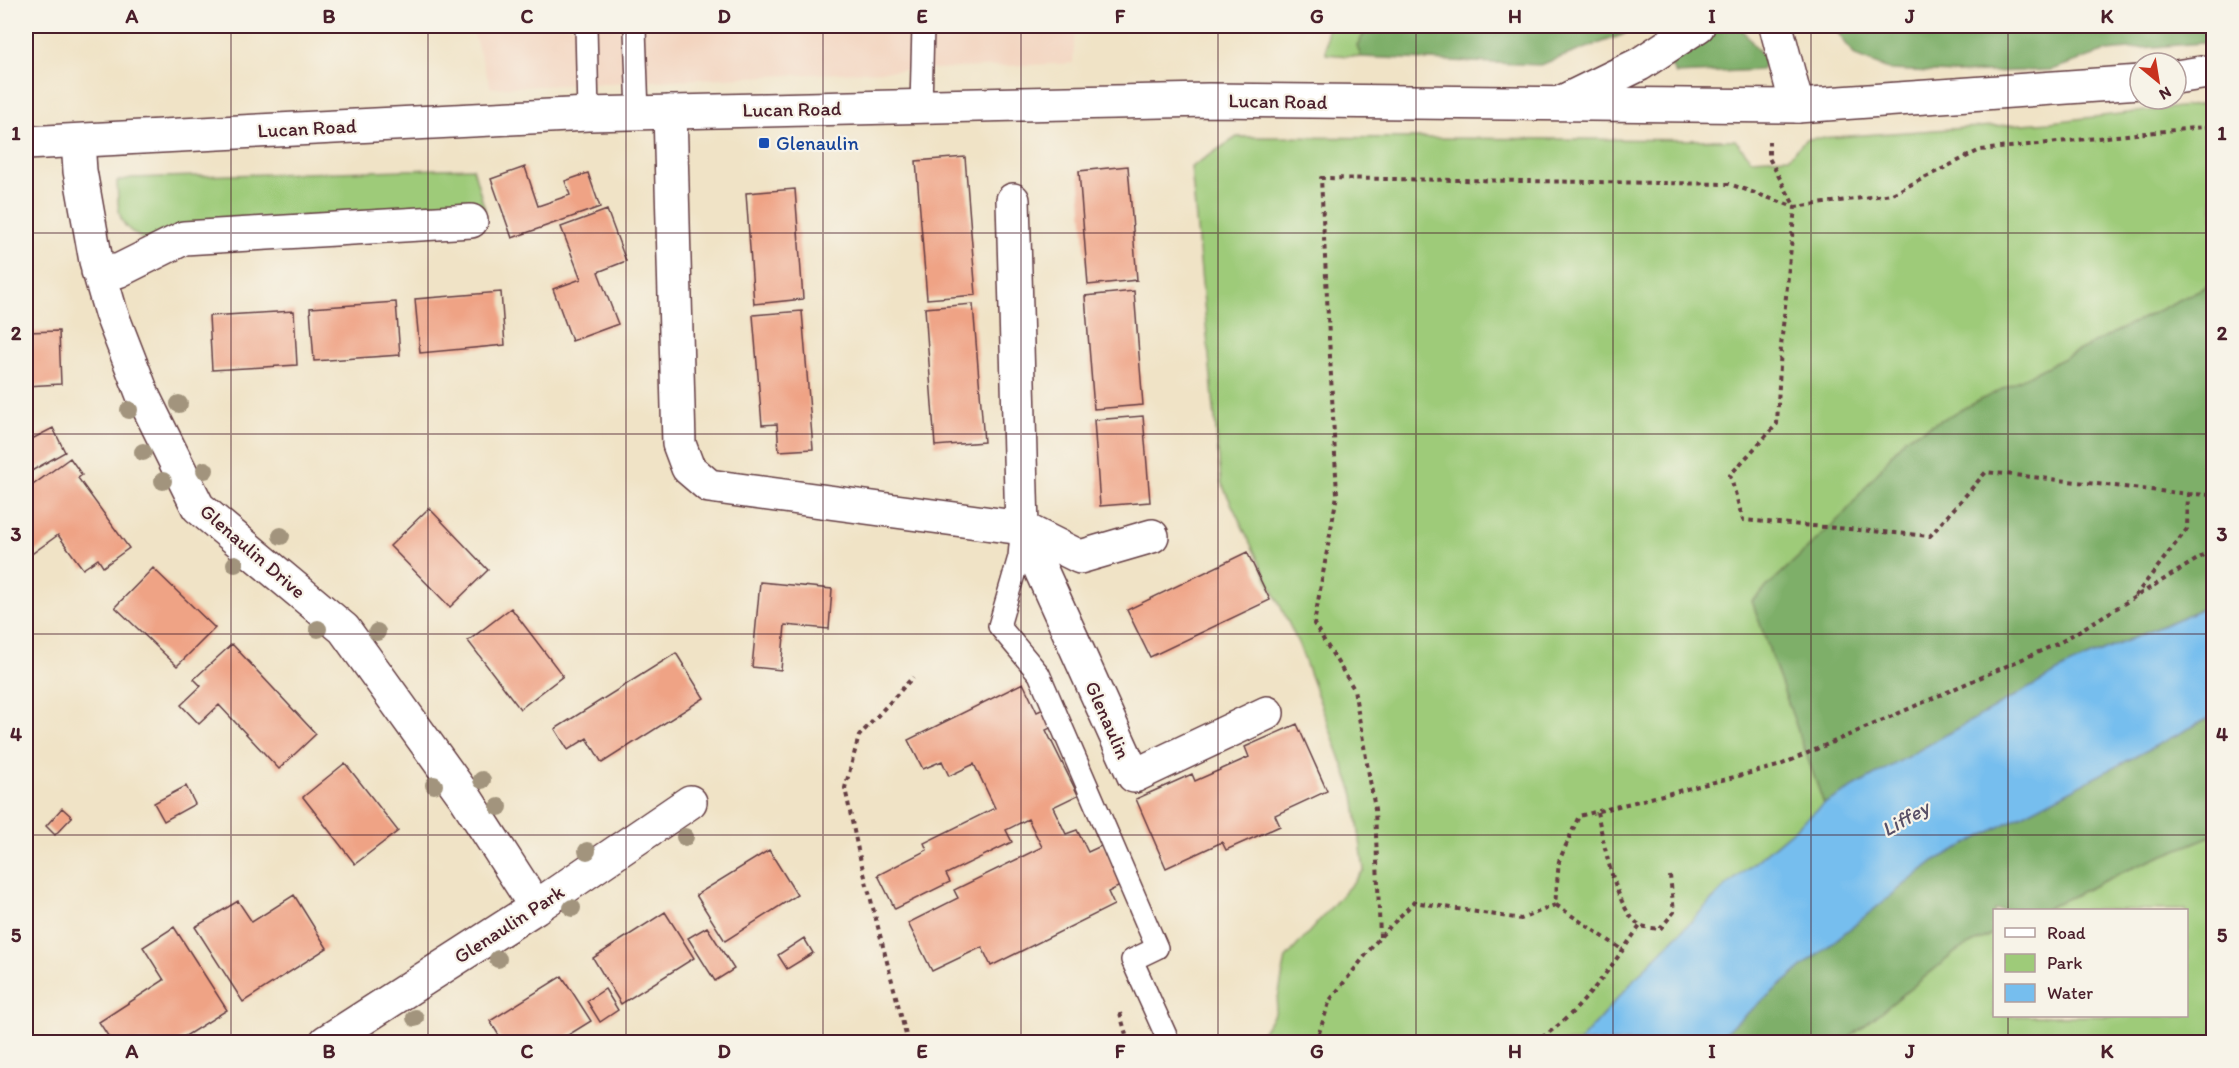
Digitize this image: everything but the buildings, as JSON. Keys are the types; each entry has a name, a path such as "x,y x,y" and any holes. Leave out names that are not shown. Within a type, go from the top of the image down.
{"street":[{"name":"Lucan Road","path":"1560,103 1640,64 1698,26"},
{"path":"1776,26 1784,106"},
{"path":"2188,75 2214,71"},
{"name":"Lucan Road","path":"26,143 588,114 921,106 1209,100 1784,106 2128,83"},
{"path":"670,112 679,444 688,468 709,486 1022,528 1080,557 1152,536"},
{"name":"Glenaulin Drive","path":"78,141 80,171 98,271 111,313 144,398 198,507 344,629 465,797 536,907"},
{"name":"Glenaulin","path":"1013,200 1022,528 1134,776 1268,713"},
{"path":"98,271 118,272 184,238 471,221"},
{"name":"Glenaulin Park","path":"326,1042 536,907 690,802"}],"lane":[{"path":"921,106 923,26"},
{"path":"586,29 588,114"},
{"path":"635,29 638,113"},
{"path":"1022,528 1019,557 999,626 1039,674 1157,948 1132,960 1168,1040"}],"path":[{"path":"1784,106 1768,158 1795,207 1781,346 1777,424 1730,475 1743,520 1930,536 1986,472 2214,495"},
{"path":"1380,937 1375,809 1354,689 1314,624 1337,495 1321,178 1729,184 1795,207 1892,194 1980,150 2214,126"},
{"path":"2135,596 2187,529 2188,494"},
{"path":"1556,905 1559,861 1579,816 1778,766 2058,643 2214,549"},
{"path":"910,1042 906,1035 858,850 845,788 859,736 913,676"},
{"path":"1597,812 1607,859 1622,904 1640,926 1660,930 1674,912 1670,876"},
{"path":"1316,1042 1330,1000 1380,937 1414,902 1521,919 1556,905"},
{"path":"1556,905 1623,950"},
{"path":"1534,1042 1554,1031 1599,982 1640,926"}],"shaded area":[{"path":"471,26 1075,26 1073,63 491,88"}],"green space":[{"path":"1327,26 1369,26 1357,45 1361,57 1326,54"},
{"path":"1369,26 1637,26 1622,35 1540,65 1361,57 1357,45"},
{"path":"1721,26 1739,26 1767,61 1760,70 1676,74 1669,63"},
{"path":"1833,26 2213,26 2214,42 2106,51 2051,70 1955,73 1891,70 1855,56"},
{"path":"2213,103 2213,283 1905,438 1844,514 1752,601 1824,804 1723,889 1643,970 1579,1042 1256,1042 1275,1013 1286,958 1364,870 1354,795 1299,645 1221,482 1191,167 1237,137 1735,140 1751,159 1789,157 1806,139 2051,122 2145,111 2188,111 2188,106"},
{"path":"473,168 485,210 165,232 152,244 132,232 119,213 117,181 132,178"},
{"path":"2213,283 2213,604 2070,665 1824,804 1752,601 1844,514 1905,438"},
{"path":"2213,716 2213,835 2125,871 2045,909 1993,909 1993,933 1957,951 1844,1042 1713,1042 1934,861"},
{"path":"2213,835 2213,1042 1844,1042 1957,951 1993,933 1993,1017 2188,1017 2188,909 2045,909 2125,871"}],"water":[{"name":"Liffey","path":"2213,604 2213,716 1934,861 1713,1042 1579,1042 1643,970 1723,889 1824,804 2070,665"}],"place":[{"name":"Glenaulin","path":"764,143"}]}
